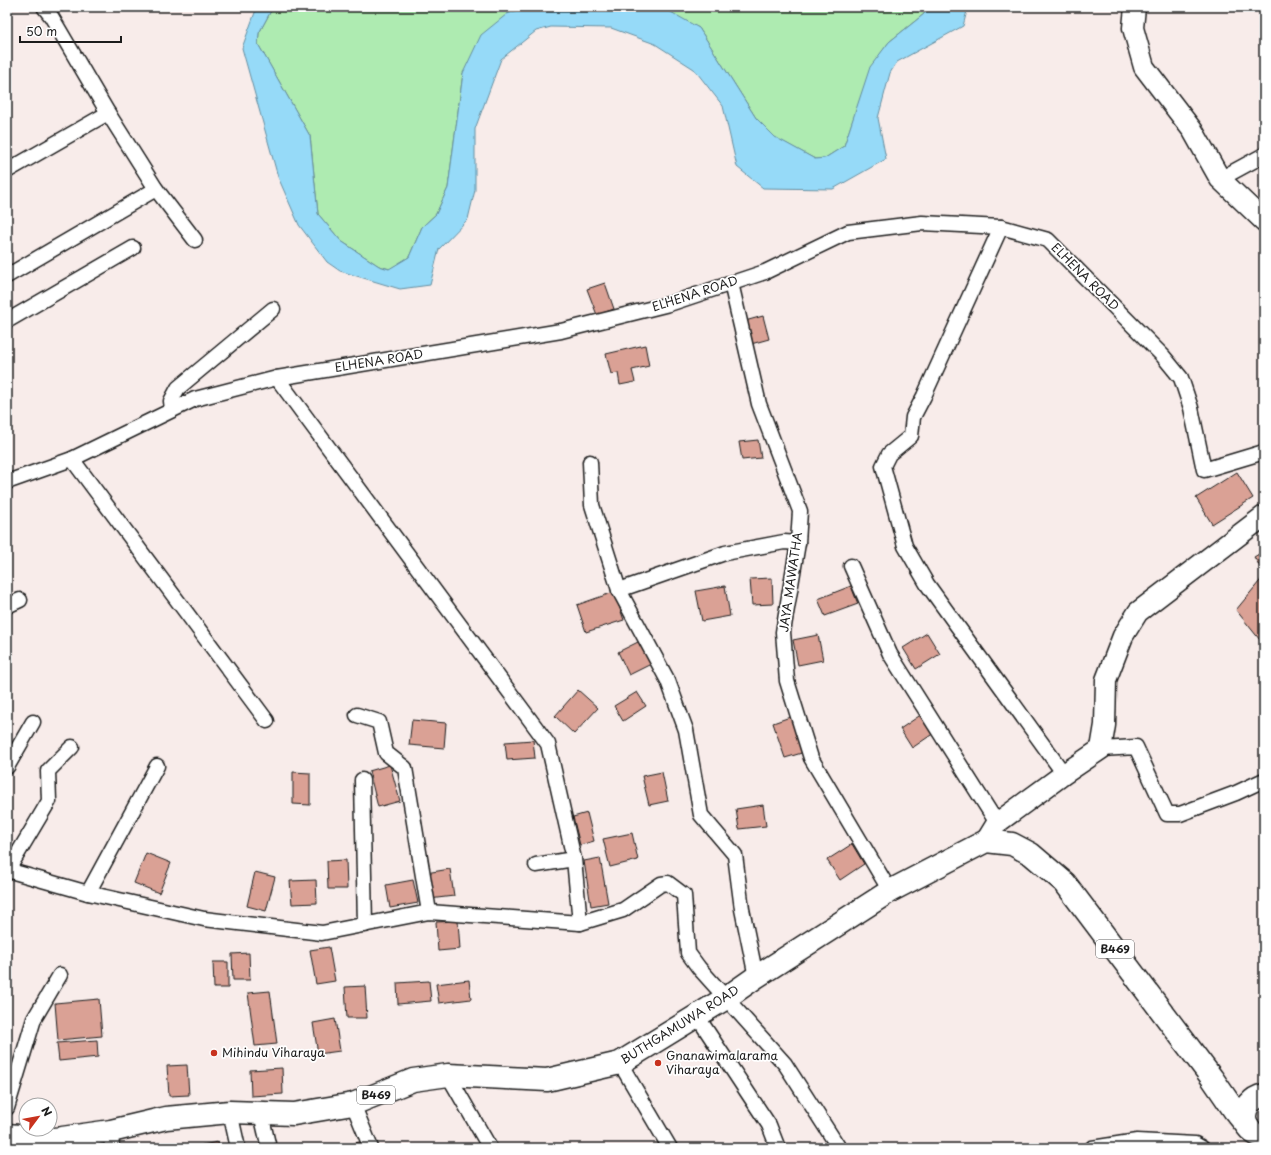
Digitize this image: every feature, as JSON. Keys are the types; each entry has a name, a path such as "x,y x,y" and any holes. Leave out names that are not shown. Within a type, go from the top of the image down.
{"main road":[{"name":"BUTHGAMUWA ROAD","path":"7,1134 55,1139 112,1140 166,1118 230,1112 294,1114 353,1104 412,1080 448,1075 547,1080 620,1063 726,998 890,891 991,832"},
{"name":"B469","path":"991,832 1031,854 1065,883 1212,1078 1253,1135"},
{"name":"B469","path":"1212,1078 1260,1096"},
{"path":"1253,1135 1245,1116 1248,1104 1260,1096"}],"street":[{"path":"44,7 52,16 108,113 156,189 195,240"},
{"path":"1135,7 1133,28 1144,67 1192,131 1220,179 1264,221"},
{"path":"7,172 108,113"},
{"path":"1220,179 1264,155"},
{"path":"7,276 156,189"},
{"name":"ELHENA ROAD","path":"7,482 72,459 195,399 277,378 561,331 669,304 765,272 848,232 922,223 1001,227 1048,240 1163,356 1181,378 1192,408 1204,470 1264,452"},
{"path":"1001,227 913,417 911,436 889,454 883,466 905,546 927,584 1064,774"},
{"path":"7,321 133,248"},
{"name":"JAYA MAWATHA","path":"731,283 758,404 800,510 798,543 783,632 787,681 811,758 890,891"},
{"path":"172,410 172,401 178,388 273,309"},
{"path":"277,378 548,744 574,859 580,923"},
{"path":"72,459 268,721"},
{"path":"590,462 592,506 619,590 668,681 686,730 701,815 735,855 742,909 756,977"},
{"path":"1101,749 1105,725 1106,680 1123,636 1138,612 1264,516"},
{"path":"619,590 725,553 784,542 798,543"},
{"path":"851,566 890,654 991,832 1064,774 1101,749 1136,747 1167,814 1180,814 1236,794 1264,780"},
{"path":"7,606 20,600"},
{"path":"357,715 379,722 386,753 405,768 428,912"},
{"path":"7,767 34,722"},
{"path":"72,747 48,771 49,801 8,870 88,893 204,919 284,930 322,933 428,912 580,923 622,910 661,884 668,883 684,895 688,953 699,968 785,1064 834,1138 838,1148"},
{"path":"88,893 157,766"},
{"path":"362,780 365,925"},
{"path":"536,864 574,859"},
{"path":"7,1108 34,1019 60,975"},
{"path":"697,1016 768,1125 778,1148"},
{"path":"620,1063 670,1148"},
{"path":"448,1075 490,1148"},
{"path":"353,1104 371,1148"},
{"path":"230,1112 238,1148"},
{"path":"261,1114 269,1148"},
{"path":"1092,1148 1137,1140 1195,1144 1202,1148"}],"green space":[{"path":"273,7 526,7 507,14 463,73 448,188 436,214 422,227 409,257 390,269 379,266 341,241 318,214 310,136 258,44 259,33"},
{"path":"653,7 927,7 924,14 889,42 871,67 844,146 825,158 815,159 774,137 756,118 699,28"}],"water":[{"path":"257,7 273,7 259,33 258,44 310,136 318,214 341,241 379,266 389,269 409,257 422,227 436,214 448,188 463,73 481,35 507,14 526,7 653,7 669,11 699,28 756,118 775,137 815,159 825,158 844,146 870,67 889,42 924,14 927,7 968,7 963,26 897,62 890,73 878,118 886,159 833,189 763,188 737,167 723,106 694,69 655,44 611,28 551,27 536,31 501,59 475,129 475,190 468,219 439,249 430,285 400,289 340,271 327,262 299,225 278,177 242,48"}],"building":[{"path":"605,283 614,309 597,315 587,289"},
{"path":"763,316 769,339 751,344 745,321"},
{"path":"645,345 649,366 632,370 635,382 620,385 618,373 611,374 606,354"},
{"path":"758,440 761,458 742,460 739,442"},
{"path":"1237,472 1253,498 1212,524 1196,498"},
{"path":"1264,551 1264,573 1254,557"},
{"path":"1264,576 1264,645 1236,610"},
{"path":"772,578 773,604 752,605 750,579"},
{"path":"725,586 730,616 702,621 696,591"},
{"path":"851,586 858,604 825,616 818,599"},
{"path":"614,592 624,620 586,632 577,605"},
{"path":"927,633 940,654 916,669 903,648"},
{"path":"818,635 823,660 798,665 793,640"},
{"path":"644,639 655,662 629,675 618,652"},
{"path":"578,690 598,708 574,734 555,716"},
{"path":"637,692 646,706 623,721 614,706"},
{"path":"922,714 934,733 912,748 900,729"},
{"path":"793,716 805,752 785,758 773,723"},
{"path":"412,720 446,723 444,748 409,745"},
{"path":"533,740 535,758 507,760 505,742"},
{"path":"390,765 400,801 378,807 369,771"},
{"path":"293,772 310,773 310,805 293,804"},
{"path":"662,772 668,801 649,805 642,776"},
{"path":"763,805 766,826 739,829 736,809"},
{"path":"587,813 594,841 580,845 573,817"},
{"path":"632,833 638,860 610,867 603,839"},
{"path":"852,844 864,864 840,880 827,860"},
{"path":"146,853 171,863 159,893 134,883"},
{"path":"600,858 608,903 591,906 584,861"},
{"path":"346,860 347,889 328,889 327,861"},
{"path":"450,869 454,896 429,899 426,873"},
{"path":"255,872 275,877 266,911 247,906"},
{"path":"316,880 317,903 292,904 290,881"},
{"path":"413,880 418,903 390,908 386,885"},
{"path":"458,921 460,949 438,951 436,922"},
{"path":"329,947 335,981 316,984 310,950"},
{"path":"249,953 250,980 233,980 232,954"},
{"path":"213,962 228,962 228,988 214,988"},
{"path":"469,980 471,999 439,1003 436,984"},
{"path":"429,981 431,1001 398,1004 397,983"},
{"path":"365,986 367,1018 347,1018 345,987"},
{"path":"270,991 277,1044 255,1046 248,993"},
{"path":"99,999 102,1036 58,1040 55,1003"},
{"path":"335,1019 340,1051 318,1054 313,1023"},
{"path":"97,1040 98,1057 59,1061 57,1043"},
{"path":"187,1065 189,1095 169,1096 167,1066"},
{"path":"282,1068 283,1094 251,1096 250,1070"},
{"path":"363,1141 365,1148 336,1148"},
{"path":"218,1142 219,1148 203,1148 202,1145"}],"place":[{"name":"Mihindu Viharaya","path":"214,1053"},
{"name":"Gnanawimalarama Viharaya","path":"658,1063"}]}
